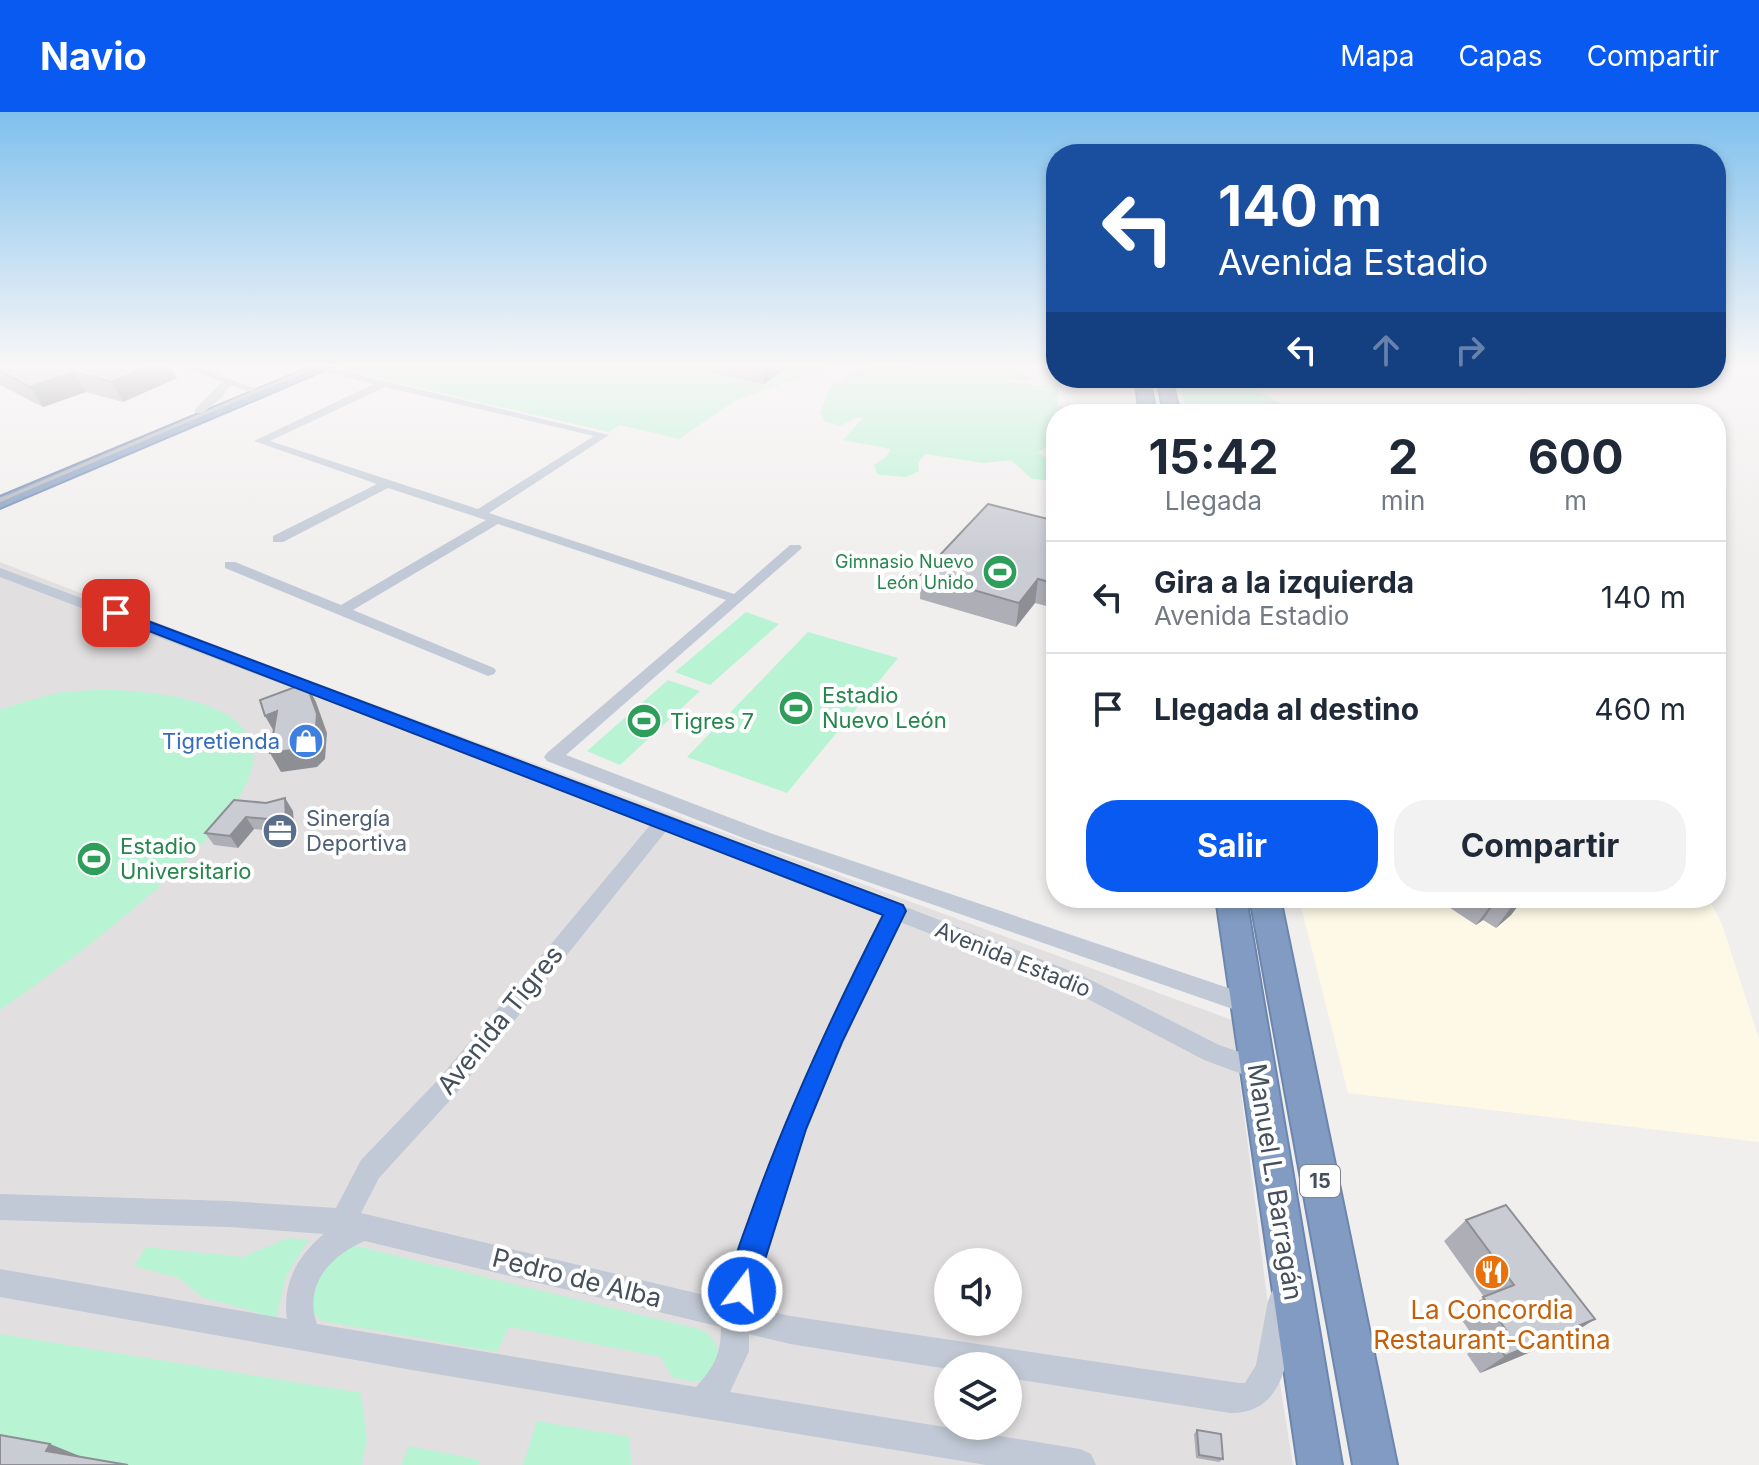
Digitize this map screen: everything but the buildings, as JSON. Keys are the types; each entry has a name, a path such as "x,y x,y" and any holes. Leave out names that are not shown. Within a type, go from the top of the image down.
{"highway":[{"path":"0,493 155,429"},
{"path":"0,503 176,429"},
{"name":"Manuel L. Barragán","path":"1233,908 1320,1465"},
{"name":"Manuel L. Barragán","path":"1267,908 1375,1465"}],"street":[{"path":"286,429 260,441 736,599"},
{"path":"474,512 603,435 576,429"},
{"path":"278,539 388,483"},
{"path":"341,611 496,520"},
{"path":"795,548 553,757 778,844 1250,1005"},
{"path":"230,565 488,671"},
{"name":"Avenida Estadio","path":"0,572 664,821 1073,981 1212,1053 1258,1069"},
{"name":"Avenida Tigres","path":"355,1224 370,1169 446,1088 664,821"},
{"path":"701,1403 716,1388 731,1364 735,1351 735,1318 747,1269 803,1106 831,1041 895,911"},
{"name":"Pedro de Alba","path":"0,1207 229,1214 355,1224 735,1318 868,1344 1243,1399 1261,1388 1269,1369 1288,1267"},
{"path":"307,1337 298,1310 303,1283 313,1261 323,1249 355,1224"},
{"path":"0,1283 1080,1465"}],"shaded area":[{"path":"0,562 281,670 1232,1020 1270,1321 1293,1465 0,1465"},
{"path":"1302,908 1713,908 1722,924 1759,1039 1759,1142 1348,1093"}],"green space":[{"path":"637,429 693,429 679,439"},
{"path":"853,429 1046,429 1046,446 1038,453 1046,457 1046,480 1032,479 1011,460 984,463 925,454 918,463 919,471 906,477 881,475 877,474 874,465 891,449 843,440"},
{"name":"Tigres 7","path":"746,612 779,624 710,685 675,672"},
{"name":"Estadio Nuevo León","path":"808,632 898,658 787,793 687,757"},
{"name":"Tigres 7","path":"668,680 700,691 620,765 587,751"},
{"name":"Estadio Universitario","path":"103,689 190,700 231,717 245,731 253,748 248,779 227,815 194,853 108,930 0,1010 0,709 56,693"},
{"path":"288,1238 308,1240 286,1276 276,1318 202,1297 179,1278 134,1266 146,1247 243,1257"},
{"path":"352,1245 699,1329 716,1345 716,1366 704,1379 688,1381 672,1377 661,1357 509,1327 497,1352 322,1321 311,1312 318,1271"},
{"path":"0,1334 361,1393 367,1439 362,1465 114,1465 0,1447"},
{"path":"537,1421 630,1437 631,1465 523,1465"},
{"path":"409,1446 480,1460 478,1465 401,1465"}],"railway":[{"path":"6,498 167,429"},
{"path":"0,500 6,498"}],"place":[{"name":"Gimnasio Nuevo León Unido","path":"1000,572"},
{"name":"Estadio Nuevo León","path":"796,708"},
{"name":"Tigres 7","path":"644,721"},
{"name":"Tigretienda","path":"306,741"},
{"name":"Sinergía Deportiva","path":"280,831"},
{"name":"Estadio Universitario","path":"94,859"},
{"name":"La Concordia Restaurant-Cantina","path":"1492,1272"}],"route":[{"path":"116,613 895,911 831,1041 793,1129 742,1291"}]}
